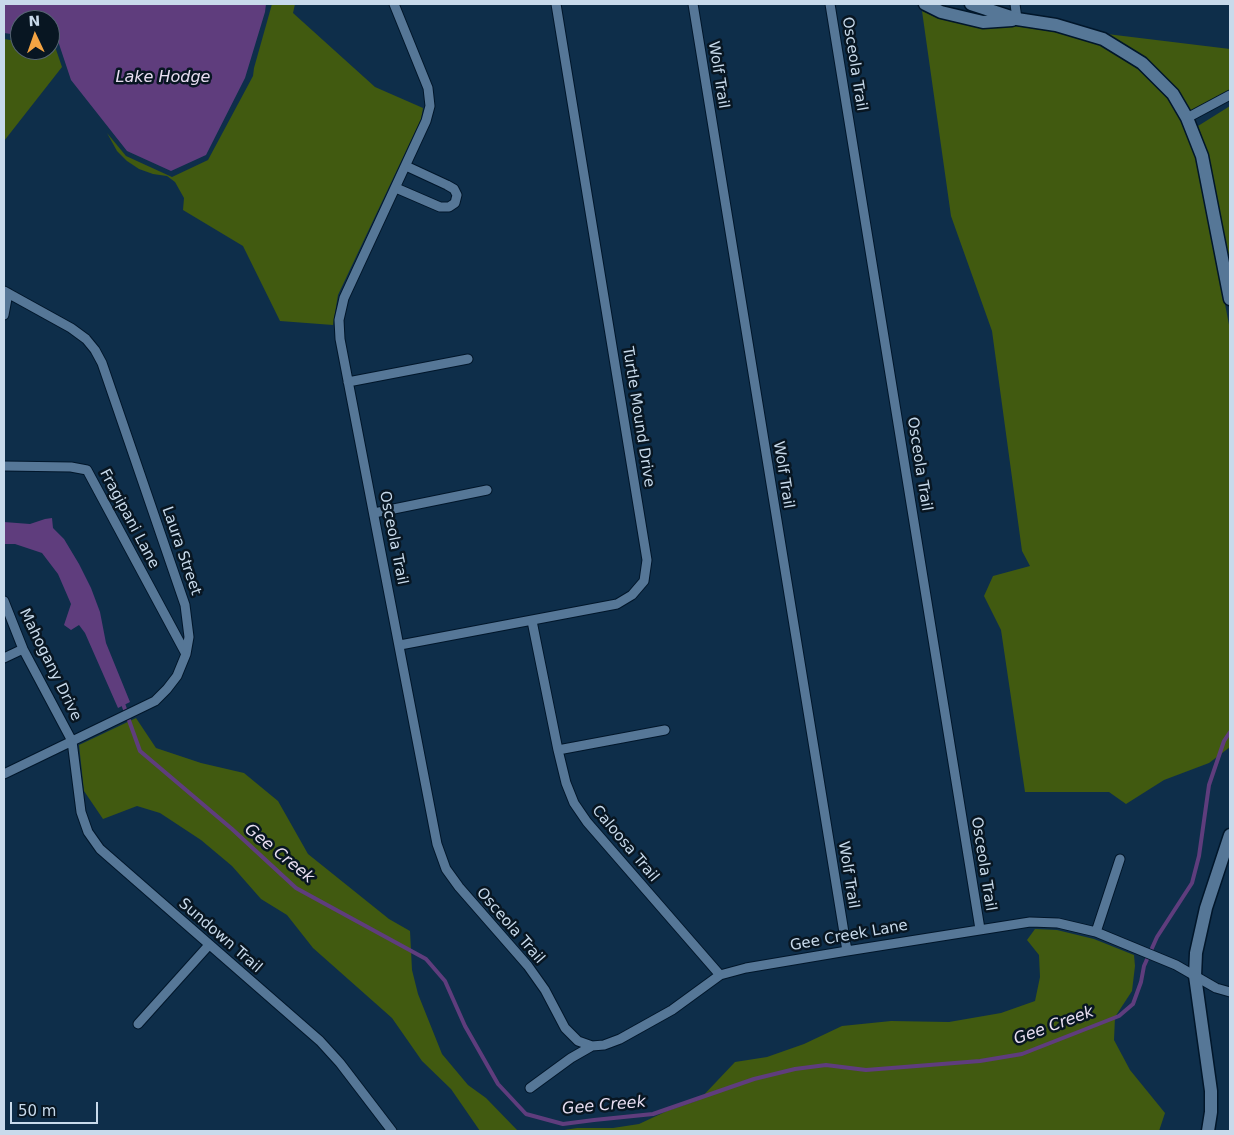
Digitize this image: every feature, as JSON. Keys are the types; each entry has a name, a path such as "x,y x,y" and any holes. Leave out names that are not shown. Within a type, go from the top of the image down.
{"street":[{"name":"Osceola Trail","path":"394,4 428,88 430,106 426,121 406,166 344,298 339,320 340,339 348,382 437,844 446,869 458,887 528,966 545,990 565,1028 578,1041 592,1046"},
{"name":"Turtle Mound Drive","path":"400,645 618,604 632,595 644,581 648,560 556,4"},
{"name":"Wolf Trail","path":"693,4 847,950"},
{"name":"Osceola Trail","path":"830,4 980,928"},
{"path":"926,4 941,12 983,22 1017,19"},
{"path":"971,4 1017,19 1056,25 1103,39 1142,63 1173,94 1187,118 1202,156 1230,299"},
{"path":"1015,4 1017,19"},
{"path":"1187,118 1230,95"},
{"path":"396,188 440,207 449,207 455,202 457,195 448,184 406,166"},
{"path":"4,315 6,292"},
{"name":"Laura Street","path":"4,774 155,701 177,676 186,654 189,637 185,605 102,363 86,339 71,328 6,292"},
{"path":"348,382 468,359"},
{"name":"Fragipani Lane","path":"4,466 71,466 88,470 186,654"},
{"path":"374,513 487,490"},
{"name":"Mahogany Drive","path":"4,601 23,649 72,741"},
{"name":"Caloosa Trail","path":"532,620 558,750 566,783 574,803 587,822 720,975"},
{"path":"4,658 23,649"},
{"path":"558,750 665,730"},
{"name":"Sundown Trail","path":"72,741 81,812 88,832 100,849 320,1041 340,1063 392,1131"},
{"path":"1208,1131 1211,1112 1211,1091 1195,976 1196,953 1206,908 1230,835"},
{"path":"1096,932 1120,859"},
{"name":"Gee Creek Lane","path":"530,1088 571,1058 592,1046 604,1044 627,1035 672,1010 720,975 746,968 980,928 1030,922 1058,923 1096,932 1176,965 1216,988 1230,992"},
{"path":"138,1024 209,945"}],"green space":[{"path":"272,4 295,4 293,13 375,87 423,108 421,119 338,295 333,325 280,321 243,246 183,210 184,198 175,182 167,176 139,169 127,161 117,151 107,133 126,156 172,177 208,160 253,76"},
{"path":"922,11 940,19 982,28 1016,26 1055,32 1101,45 1138,69 1168,99 1185,126 1197,158 1230,330 1230,747 1209,763 1164,780 1126,804 1109,792 1025,792 1001,630 984,596 993,576 1030,566 1022,551 992,331 951,216"},
{"path":"1107,34 1230,49 1230,90 1192,114 1177,89 1146,58"},
{"path":"4,39 10,40 10,60 60,60 62,67 4,141"},
{"path":"1230,106 1230,268 1208,155 1198,126"},
{"path":"136,718 156,748 201,763 244,773 278,801 308,854 389,919 410,931 412,970 418,994 442,1054 468,1085 486,1098 518,1131 480,1131 451,1089 422,1061 392,1018 313,948 287,915 261,899 232,866 201,840 160,813 137,806 103,819 84,791 79,745"},
{"path":"1035,929 1057,930 1094,939 1134,955 1135,966 1132,991 1115,1017 1114,1040 1130,1070 1165,1113 1159,1131 558,1131 577,1128 613,1128 639,1124 667,1111 699,1100 735,1062 767,1057 804,1044 842,1026 891,1021 949,1022 1001,1013 1035,1001 1040,977 1039,955 1027,940"}],"water":[{"name":"Lake Hodge","path":"4,4 266,4 245,78 206,155 171,171 127,151 71,80 60,47 60,10 10,10 10,34 4,33"},
{"path":"52,518 53,528 64,539 79,564 100,612 106,643 130,702 118,708 85,633 79,625 71,630 64,625 71,604 58,574 42,553 15,544 4,544 4,522 30,524"}],"waterway":[{"name":"Gee Creek","path":"122,701 140,751 232,829 296,888 426,959 445,981 465,1026 498,1084 526,1114 563,1124 653,1114 754,1079 795,1069 826,1065 866,1070 980,1061 1022,1054 1119,1016 1133,1004 1141,982 1144,966 1157,937 1192,883 1199,856 1209,785 1224,741 1230,732"}]}
